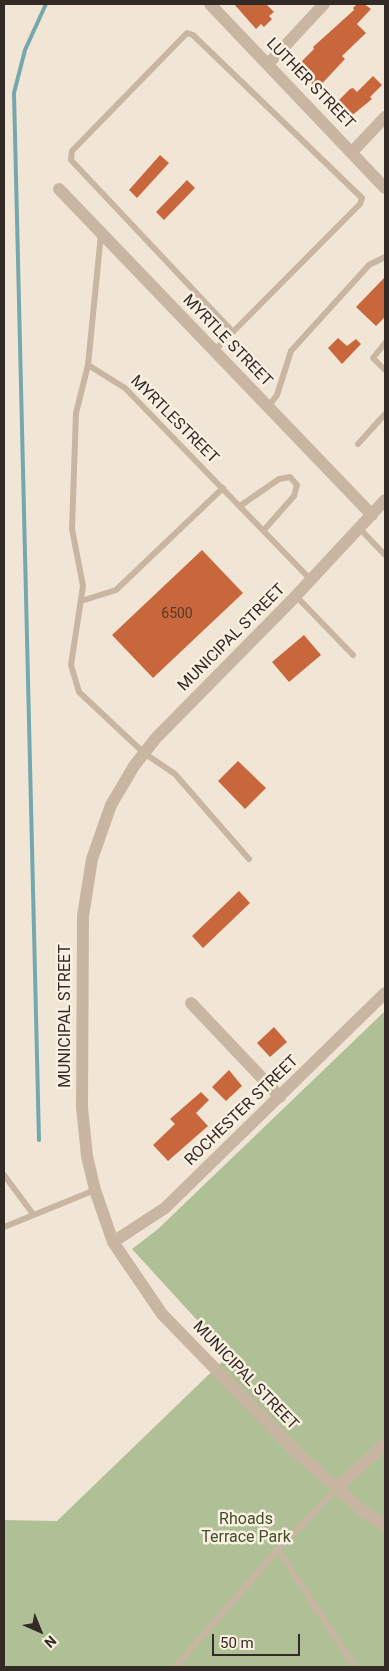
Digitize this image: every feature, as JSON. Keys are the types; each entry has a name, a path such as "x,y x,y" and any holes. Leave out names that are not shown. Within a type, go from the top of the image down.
{"street":[{"name":"LUTHER STREET","path":"210,4 269,63 385,188"},
{"path":"269,63 324,4"},
{"path":"352,152 385,117"},
{"name":"MYRTLE STREET","path":"59,190 372,515"},
{"name":"MUNICIPAL STREET","path":"385,500 296,596 156,738 134,766 112,805 92,859 83,916 82,1107 87,1156 95,1190 114,1242 162,1314 251,1408 296,1452 385,1526"},
{"name":"ROCHESTER STREET","path":"114,1242 165,1208 385,992"},
{"path":"191,1003 280,1097"},
{"path":"337,1488 385,1444"}],"lane":[{"path":"214,351 233,332 360,204 362,198 193,35 187,33 72,151 71,160 233,332"},
{"path":"102,233 88,365 76,412 72,529 83,586 70,665 79,692 144,753 175,774 249,859"},
{"path":"268,407 277,395 291,351 369,265 385,257"},
{"path":"385,344 373,358 385,370"},
{"name":"MYRTLESTREET","path":"88,365 125,388 311,580"},
{"path":"358,444 385,414"},
{"path":"240,506 279,479 290,477 297,485 294,496 264,530"},
{"path":"81,601 116,590 223,488"},
{"path":"359,528 385,555"},
{"path":"296,596 353,655"},
{"path":"4,1176 33,1214"},
{"path":"4,1227 95,1190"},
{"path":"175,1667 278,1550 337,1488"},
{"path":"278,1550 355,1667"}],"green space":[{"name":"Rhoads Terrace Park","path":"385,1011 385,1667 4,1667 4,1520 57,1521 229,1355 132,1249 158,1229"}],"building":[{"path":"234,4 266,4 274,12 269,16 272,19 264,27 261,24 256,29"},
{"path":"357,4 364,4 371,9 357,24 366,33 342,56 345,59 317,89 296,67 314,49 313,47 354,10 353,8"},
{"path":"373,76 382,85 370,97 372,99 350,117 336,103 350,89 353,88 357,92"},
{"path":"160,155 169,163 137,198 129,190"},
{"path":"187,180 195,188 164,220 156,212"},
{"path":"385,277 385,317 376,326 356,307"},
{"path":"338,338 347,346 356,339 361,344 342,364 328,348"},
{"path":"202,550 243,593 153,678 112,635"},
{"path":"304,635 321,655 289,682 272,662"},
{"path":"238,761 266,788 245,809 218,781"},
{"path":"239,891 250,903 203,948 192,936"},
{"path":"274,1027 287,1042 270,1057 257,1043"},
{"path":"229,1070 242,1086 226,1101 212,1087"},
{"path":"201,1092 209,1100 196,1113 208,1126 168,1161 153,1145 175,1124 170,1119"}],"waterway":[{"path":"39,1140 14,93 25,50 46,4"}]}
